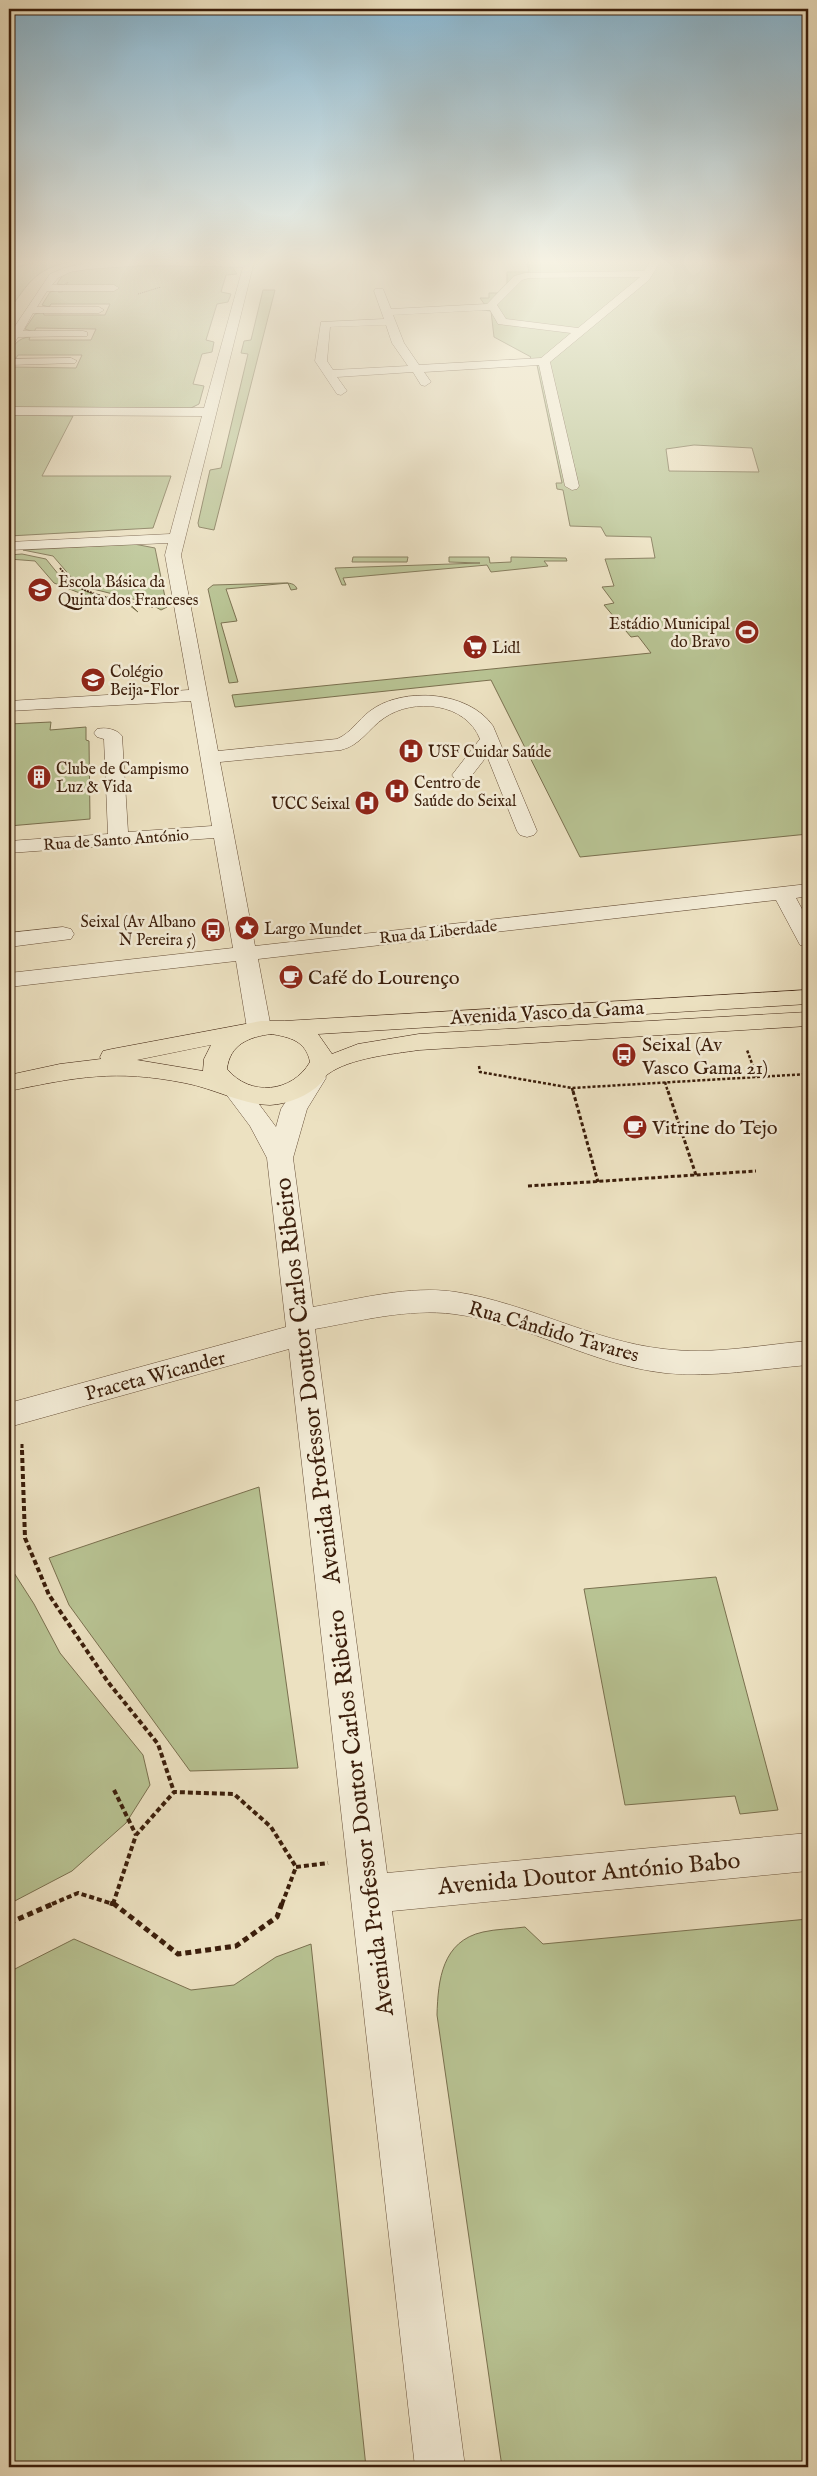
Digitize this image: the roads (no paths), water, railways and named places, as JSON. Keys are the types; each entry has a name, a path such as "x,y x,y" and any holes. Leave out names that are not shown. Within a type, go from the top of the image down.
{"main road":[{"name":"Avenida Vasco da Gama","path":"286,1028 808,998"},
{"name":"Avenida Vasco da Gama","path":"317,1074 358,1052 419,1042 808,1019"},
{"path":"9,1083 55,1073 120,1055 253,1029 286,1028 299,1032 318,1046 322,1062 317,1074 291,1092 277,1096 247,1094 185,1074 142,1068 97,1067 55,1073"},
{"path":"230,1088 215,1070 218,1051 226,1041 253,1029"}],"street":[{"path":"218,378 176,538 174,555 246,953 253,1029"},
{"path":"331,378 341,391"},
{"path":"421,378 427,386"},
{"path":"548,378 572,486"},
{"path":"9,411 209,412"},
{"path":"9,546 176,538"},
{"path":"9,706 198,695"},
{"path":"210,757 341,744 356,737 376,715 388,708 423,702 455,705 479,718 490,739 528,831"},
{"path":"103,734 114,736 118,838"},
{"path":"462,775 490,739"},
{"name":"Rua de Santo António","path":"9,847 224,831"},
{"name":"Rua da Liberdade","path":"9,980 808,890"},
{"path":"782,893 808,940"},
{"path":"9,940 63,934"},
{"path":"280,1158 294,1109 317,1074"},
{"path":"230,1088 261,1122 276,1146 280,1158"},
{"name":"Avenida Professor Doutor Carlos Ribeiro","path":"280,1158 440,2467"},
{"name":"Rua Cândido Tavares","path":"301,1327 413,1303 442,1302 494,1313 630,1354 664,1361 692,1362 808,1353"},
{"name":"Praceta Wicander","path":"13,1414 301,1327"},
{"name":"Avenida Doutor António Babo","path":"367,1876 808,1852"}],"place":[{"name":"Escola Básica da Quinta dos Franceses","path":"40,590"},
{"name":"Estádio Municipal do Bravo","path":"747,632"},
{"name":"Lidl","path":"475,647"},
{"name":"Colégio Beija-Flor","path":"93,680"},
{"name":"USF Cuidar Saúde","path":"411,751"},
{"name":"Clube de Campismo Luz & Vida","path":"39,777"},
{"name":"Centro de Saúde do Seixal","path":"397,791"},
{"name":"UCC Seixal","path":"367,803"},
{"name":"Largo Mundet","path":"247,928"},
{"name":"Seixal (Av Albano N Pereira 5)","path":"213,930"},
{"name":"Café do Lourenço","path":"291,977"},
{"name":"Seixal (Av Vasco Gama 21)","path":"624,1055"},
{"name":"Vitrine do Tejo","path":"635,1127"}]}
